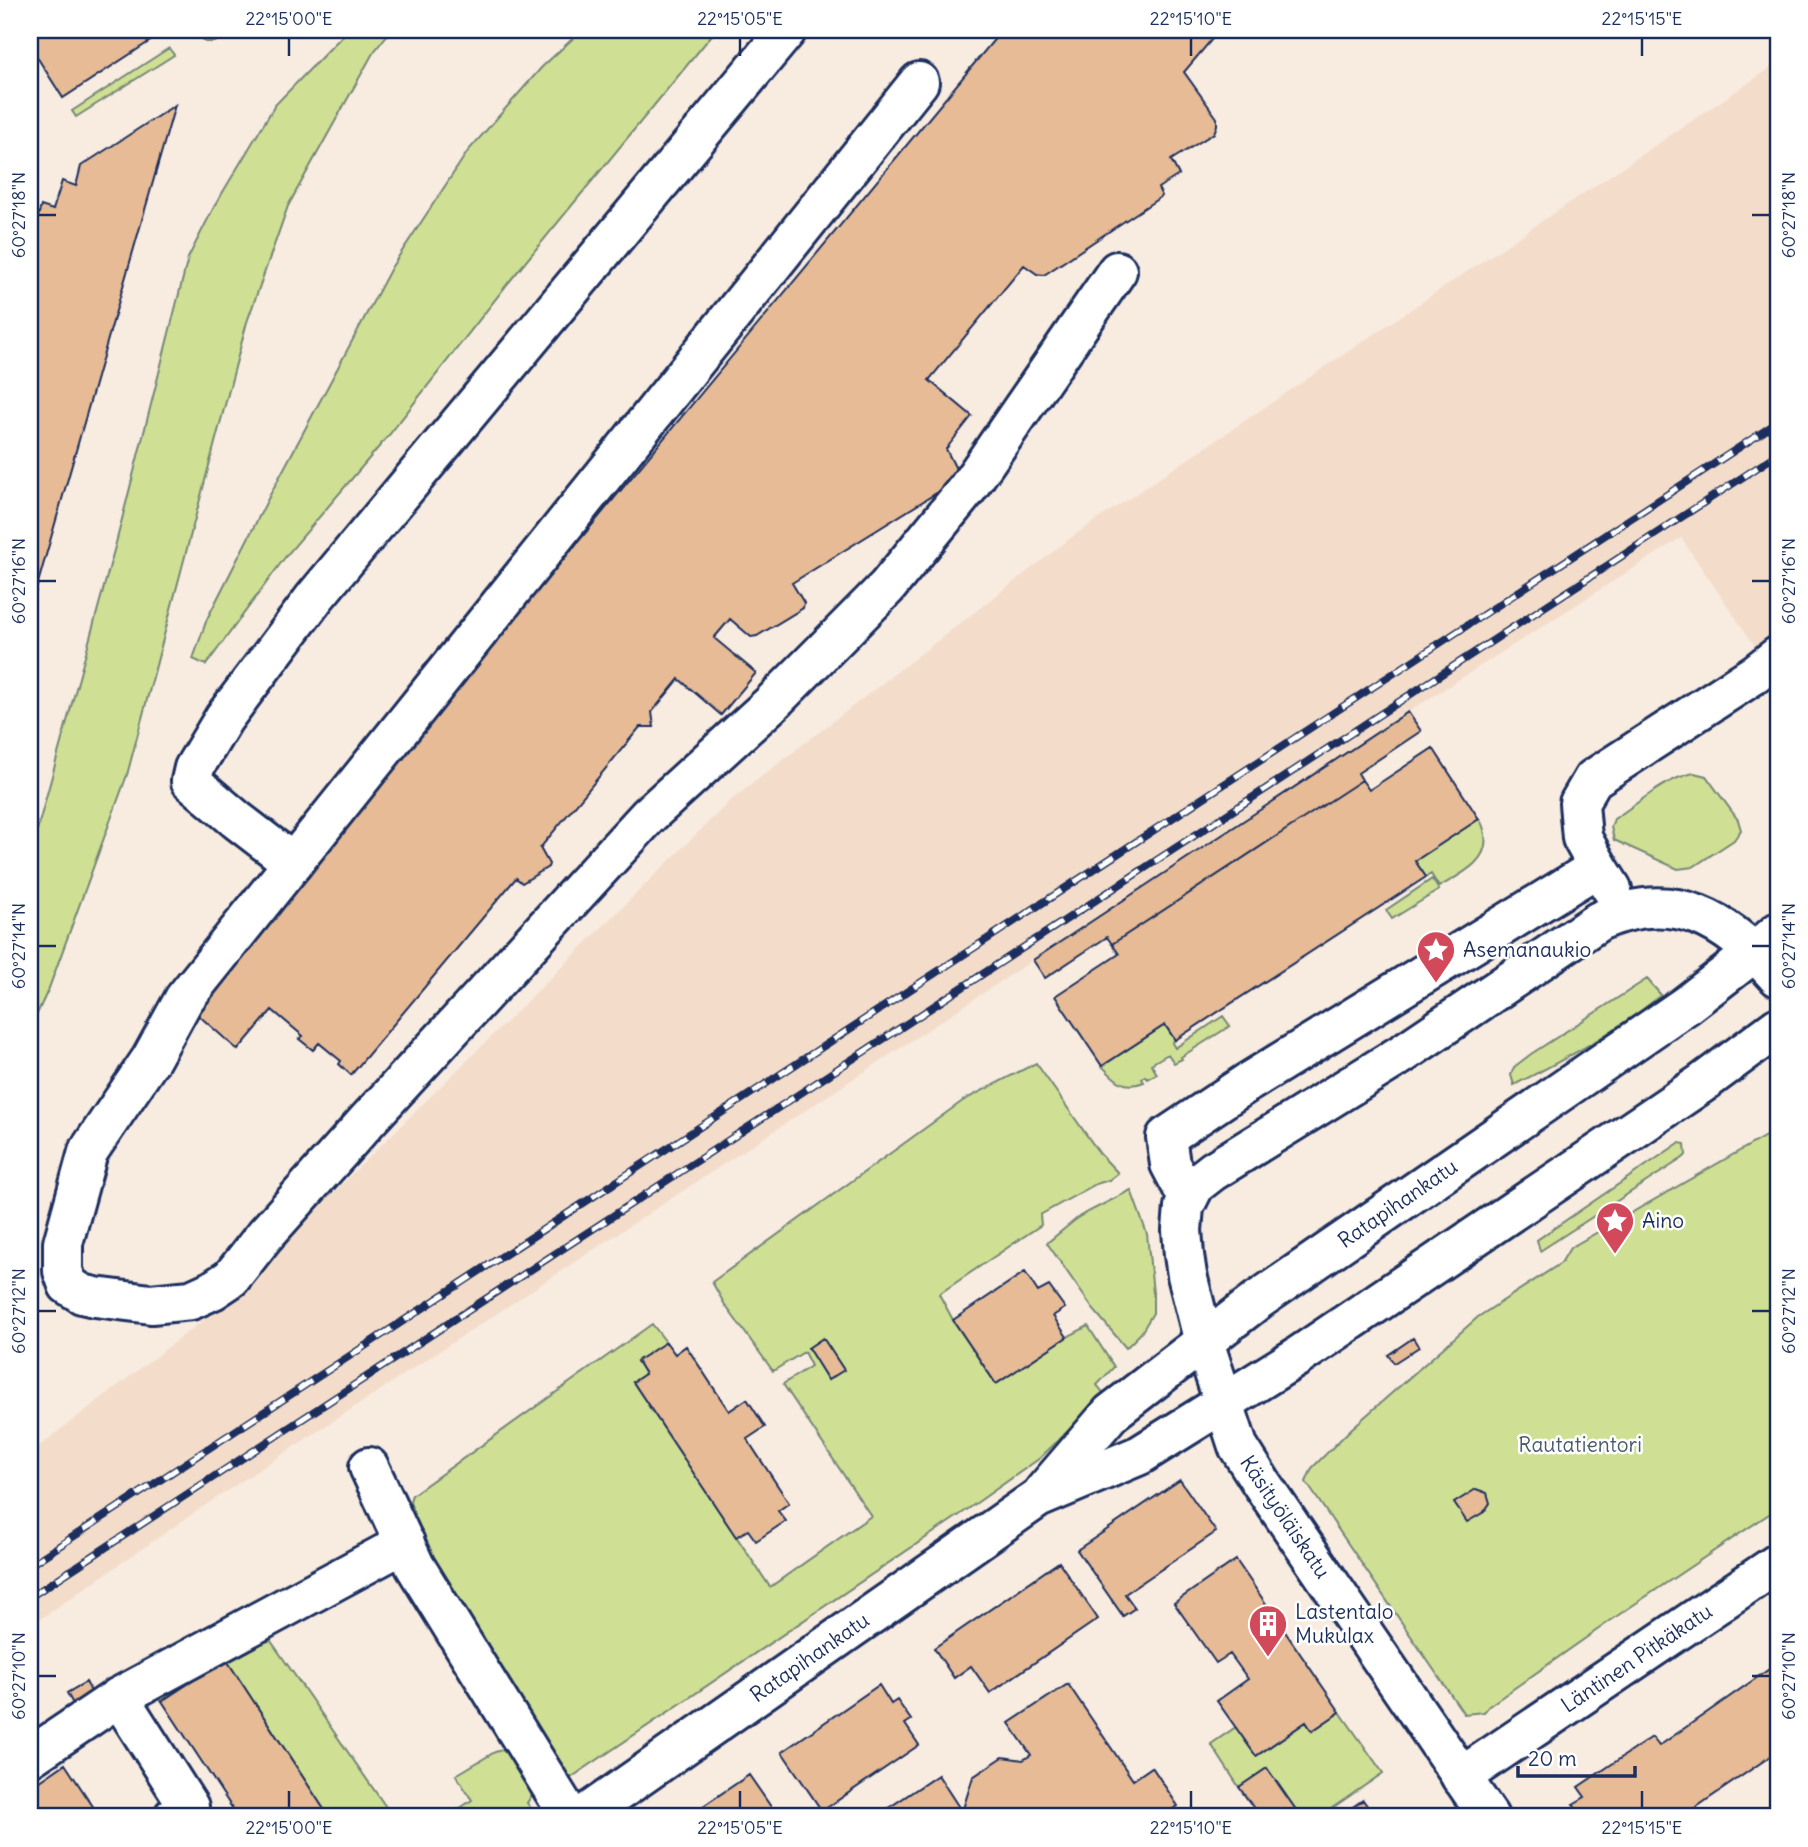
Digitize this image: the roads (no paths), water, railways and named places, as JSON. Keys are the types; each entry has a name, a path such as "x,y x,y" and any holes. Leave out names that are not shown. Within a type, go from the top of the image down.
{"main road":[{"path":"293,863 191,781 194,768 224,718 314,597 787,30"},
{"path":"919,82 184,999 150,1059 88,1152 64,1243 64,1270 68,1285 82,1294 95,1297 151,1304 191,1300 231,1278 264,1236 367,1121 649,815 771,704 887,587 967,489 1117,271"},
{"path":"1626,910 1582,838 1579,803 1593,779 1755,674 1778,656"},
{"path":"1188,1198 1170,1164 1166,1137 1247,1083 1598,867"},
{"path":"1188,1198 1195,1185 1213,1171 1402,1054 1599,921 1626,910 1676,908 1695,914 1771,953"},
{"name":"Ratapihankatu","path":"1038,1498 1111,1413 1258,1300 1685,1006 1771,953"},
{"name":"Ratapihankatu","path":"582,1817 1038,1498 1140,1455 1297,1357 1701,1084 1778,1027"},
{"name":"Käsityöläiskatu","path":"1188,1198 1184,1207 1182,1230 1184,1255 1204,1342 1238,1446 1489,1817"},
{"path":"369,1467 415,1566 569,1817"},
{"path":"30,1757 119,1697 405,1543"},
{"name":"Läntinen Pitkäkatu","path":"1461,1777 1778,1563"},
{"path":"119,1697 188,1807 173,1817"}],"railway":[{"path":"30,1565 1778,422"},
{"path":"30,1597 1778,454"}],"place":[{"name":"Asemanaukio","path":"1436,984"},
{"name":"Aino","path":"1615,1255"},
{"name":"Lastentalo Mukulax","path":"1268,1658"}],"park label":[{"name":"Rautatientori","path":"1580,1445"}]}
